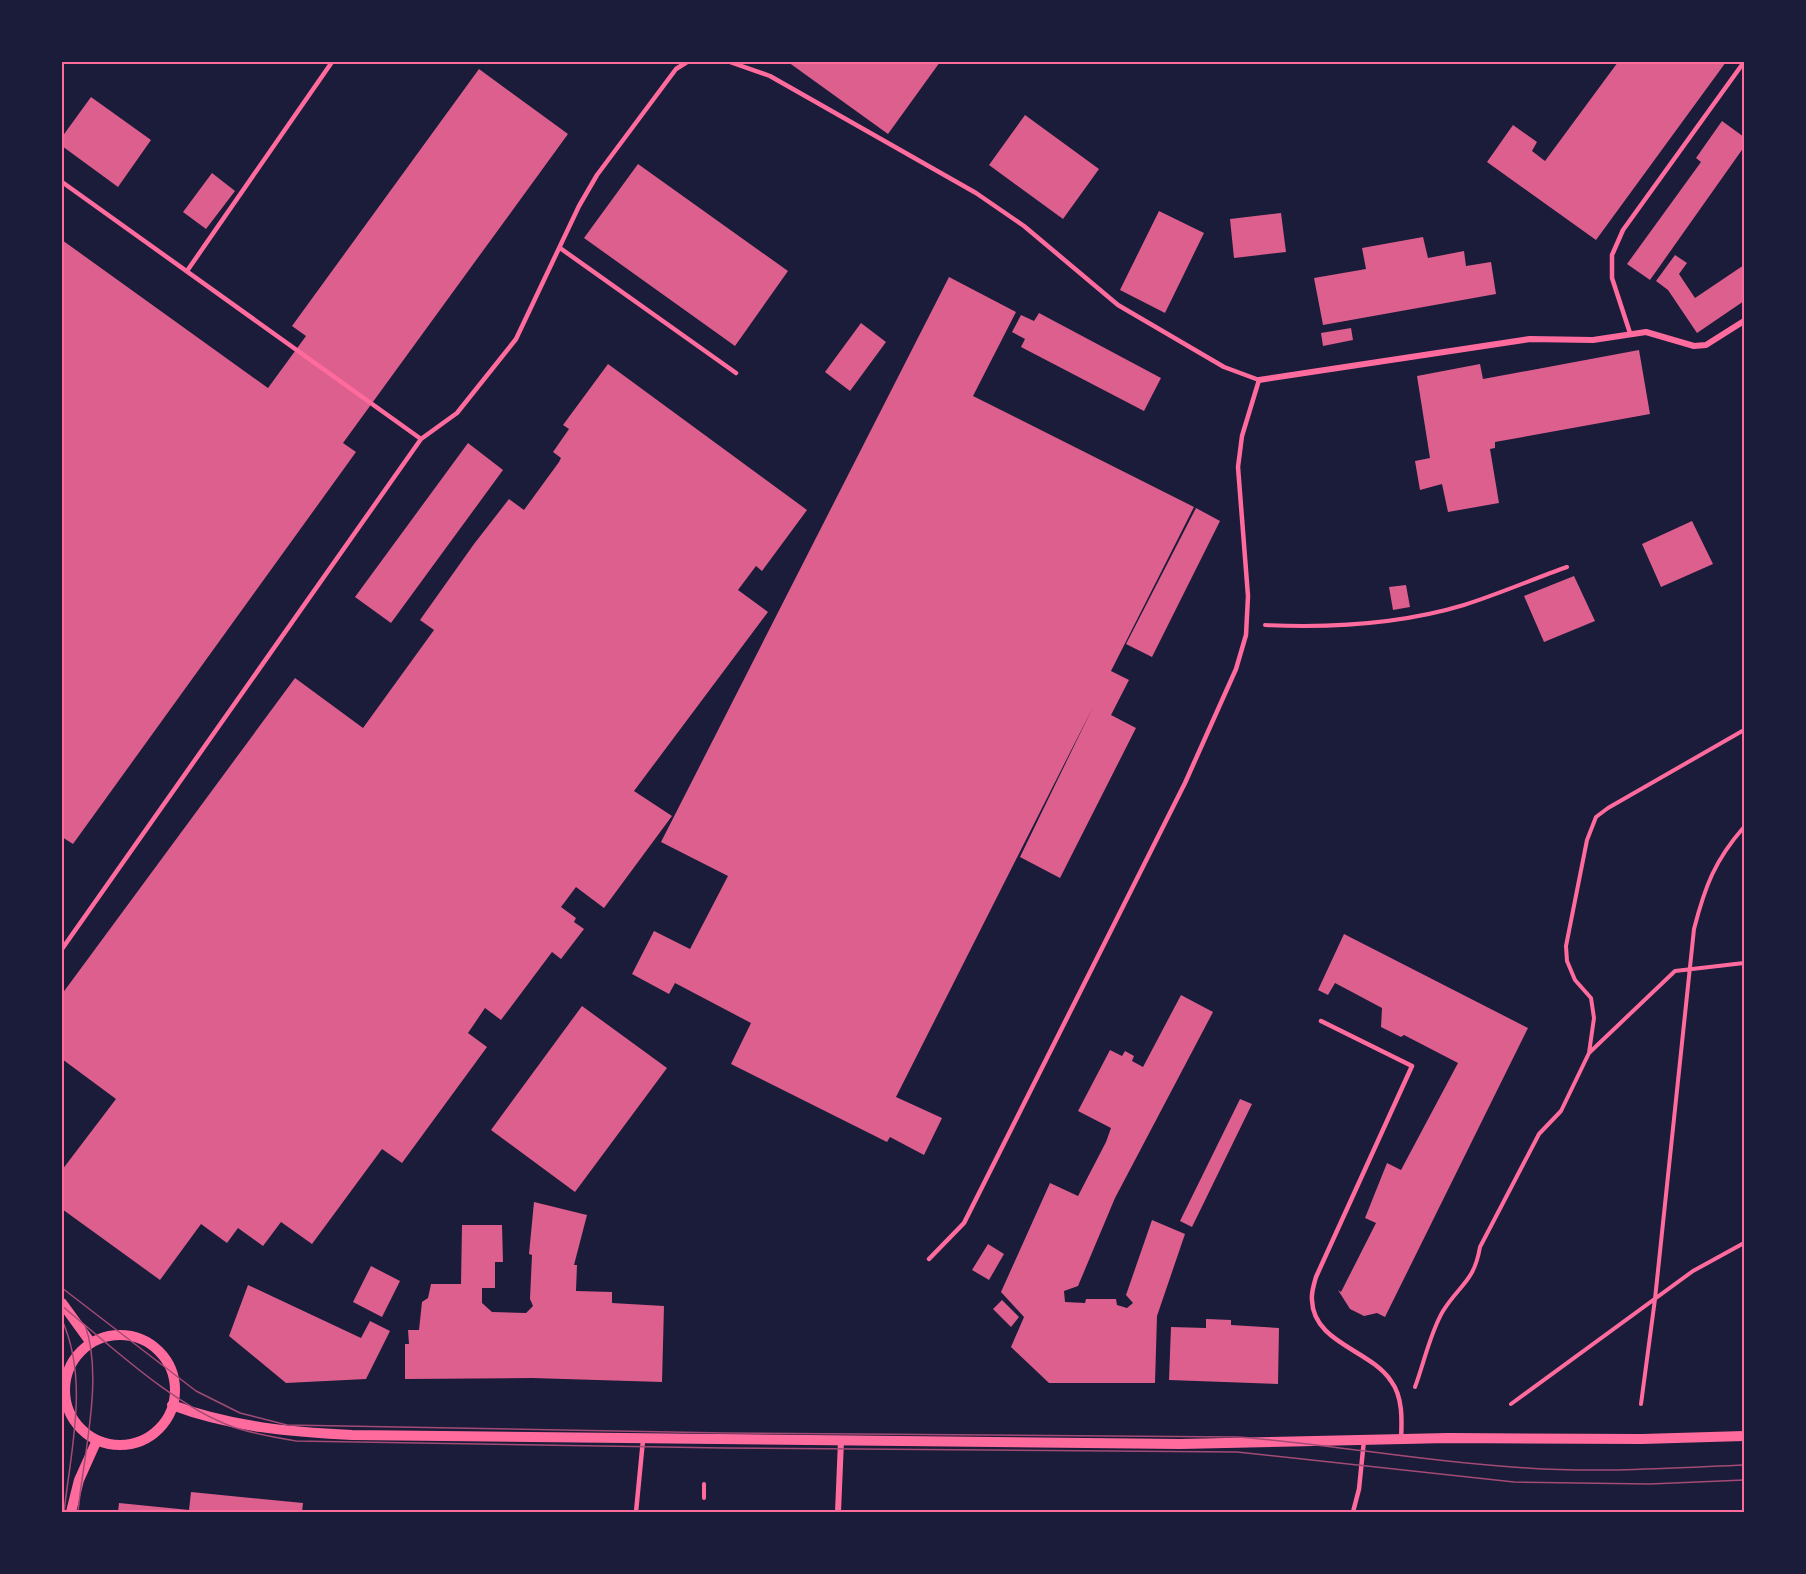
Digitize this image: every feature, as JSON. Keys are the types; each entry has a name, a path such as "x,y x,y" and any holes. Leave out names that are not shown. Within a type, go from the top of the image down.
{"street":[{"path":"1259,380 1530,339 1593,340 1646,332 1694,346 1706,345 1744,321"},
{"path":"62,1303 91,1342"},
{"path":"120,1334 147,1342 159,1351 173,1376 172,1405 167,1418 149,1437 128,1444 110,1444 97,1440 74,1421 67,1408 64,1393 71,1364 91,1342 120,1334"},
{"path":"172,1405 219,1421 286,1432 352,1435 643,1440 1180,1444 1744,1436"},
{"path":"71,1512 79,1480 97,1440"},
{"path":"838,1512 841,1441"}],"lane":[{"path":"187,272 332,62"},
{"path":"62,949 421,439 457,413 516,339 579,206 597,175 676,69 687,62"},
{"path":"730,62 779,81 976,193 1024,226 1118,305 1224,367 1259,380 1242,436 1238,467 1248,596 1246,624 1239,658 1220,710 964,1223 929,1259"},
{"path":"1630,333 1612,278 1612,255 1623,230 1744,62"},
{"path":"62,182 421,439"},
{"path":"560,248 736,373"},
{"path":"1321,1021 1412,1066 1316,1277 1311,1300 1317,1321 1329,1334 1380,1369 1391,1380 1398,1394 1401,1440"},
{"path":"636,1512 643,1440"},
{"path":"1353,1512 1359,1489 1364,1440"}],"path":[{"path":"1246,624 1345,625 1422,615 1464,604 1568,567"},
{"path":"1412,1396 1443,1312 1468,1282 1477,1266 1480,1247 1539,1134 1561,1111 1589,1053 1593,1018 1591,998 1575,981 1567,961 1566,946 1587,840 1596,817 1744,730"},
{"path":"1641,1404 1655,1299 1694,929 1705,886 1724,850 1744,827"},
{"path":"1589,1053 1675,971 1744,963"},
{"path":"1511,1404 1693,1271 1744,1243"},
{"path":"704,1484 704,1498"}],"building":[{"path":"788,62 940,62 888,134"},
{"path":"1618,62 1726,62 1596,240 1487,162 1513,125 1537,142 1532,151 1545,161"},
{"path":"479,69 568,134 343,443 356,452 73,844 62,837 62,240 268,388 306,336 292,326"},
{"path":"91,97 151,140 118,187 62,146 62,137"},
{"path":"1025,115 1099,169 1063,219 989,165"},
{"path":"1722,121 1744,137 1744,147 1650,280 1627,264 1701,162 1696,158"},
{"path":"638,164 788,271 735,346 584,238"},
{"path":"212,173 235,191 206,229 183,212"},
{"path":"1159,211 1204,233 1165,313 1120,290"},
{"path":"1281,213 1286,252 1234,258 1230,219"},
{"path":"1423,237 1428,258 1464,251 1466,266 1491,262 1496,294 1323,325 1314,278 1366,269 1362,248"},
{"path":"1675,255 1687,263 1679,274 1695,298 1744,265 1744,301 1697,333 1668,290 1656,281"},
{"path":"949,277 1016,312 973,396 1194,507 1111,671 1129,680 1111,715 1136,728 1060,878 1020,857 1093,707 896,1097 942,1118 924,1155 890,1137 887,1142 731,1064 751,1023 675,983 669,994 632,974 654,931 690,949 728,876 661,842"},
{"path":"1039,313 1161,378 1144,411 1021,347 1025,339 1012,332 1021,315 1034,321"},
{"path":"861,323 886,342 850,391 825,372"},
{"path":"1351,328 1353,340 1323,346 1321,333"},
{"path":"1639,350 1650,414 1495,442 1495,448 1490,449 1499,503 1448,512 1442,484 1420,490 1415,461 1430,458 1417,376 1480,364 1483,379"},
{"path":"608,364 807,510 762,571 756,566 738,590 768,612 634,791 672,816 604,908 576,887 561,907 576,918 574,922 584,929 561,959 552,952 501,1020 485,1008 468,1033 487,1047 402,1163 382,1149 312,1244 281,1222 263,1246 238,1228 227,1243 201,1224 160,1280 62,1209 62,1170 116,1099 62,1059 62,994 295,678 363,728 434,630 420,620 474,544 509,499 524,510 559,462 561,458 553,452 569,429 563,425"},
{"path":"468,443 503,470 391,623 355,597"},
{"path":"1196,508 1220,521 1152,657 1126,644"},
{"path":"1692,521 1713,564 1661,587 1642,544"},
{"path":"1574,576 1595,621 1544,642 1524,596"},
{"path":"1406,585 1410,607 1393,610 1389,587"},
{"path":"1344,934 1528,1028 1385,1317 1377,1313 1364,1316 1350,1309 1338,1290 1341,1292 1376,1223 1365,1218 1387,1163 1401,1170 1458,1063 1404,1035 1401,1037 1381,1027 1382,1008 1335,983 1328,995 1318,990"},
{"path":"1181,995 1213,1012 1115,1198 1078,1286 1064,1291 1065,1302 1085,1303 1086,1299 1116,1299 1117,1305 1127,1308 1133,1303 1126,1295 1152,1220 1185,1234 1157,1316 1155,1383 1049,1383 1011,1347 1024,1317 1001,1292 1050,1183 1078,1196 1106,1142 1111,1128 1078,1111 1110,1050 1122,1056 1125,1051 1134,1056 1132,1061 1143,1067"},
{"path":"582,1006 667,1068 575,1192 491,1130"},
{"path":"1240,1099 1252,1104 1192,1227 1180,1221"},
{"path":"534,1202 587,1215 574,1265 577,1265 576,1291 612,1292 612,1303 664,1306 662,1382 532,1378 405,1379 405,1344 409,1344 408,1330 419,1330 422,1302 428,1298 431,1284 461,1284 462,1225 502,1225 503,1262 495,1262 495,1288 482,1288 482,1303 492,1312 526,1313 533,1306 530,1299 532,1255 529,1254"},
{"path":"988,1244 1004,1254 989,1280 972,1270"},
{"path":"371,1266 400,1281 382,1317 353,1302"},
{"path":"248,1285 361,1338 370,1321 390,1331 366,1379 286,1383 229,1336"},
{"path":"1002,1300 1019,1317 1011,1327 993,1309"},
{"path":"1206,1319 1231,1320 1231,1325 1279,1328 1278,1384 1169,1380 1171,1327 1206,1328"},
{"path":"191,1492 303,1503 302,1512 118,1512 119,1503 189,1510"}],"tram line":[{"path":"62,1288 196,1391 240,1413 287,1425 725,1433 1237,1437 1491,1466 1527,1468 1608,1470 1744,1465"},
{"path":"62,1306 144,1374 188,1405 233,1427 296,1441 725,1448 1237,1452 1514,1482 1650,1484 1744,1480"},
{"path":"62,1320 75,1366 76,1391 74,1439 64,1512"},
{"path":"78,1512 90,1417 93,1368 85,1325"}]}
